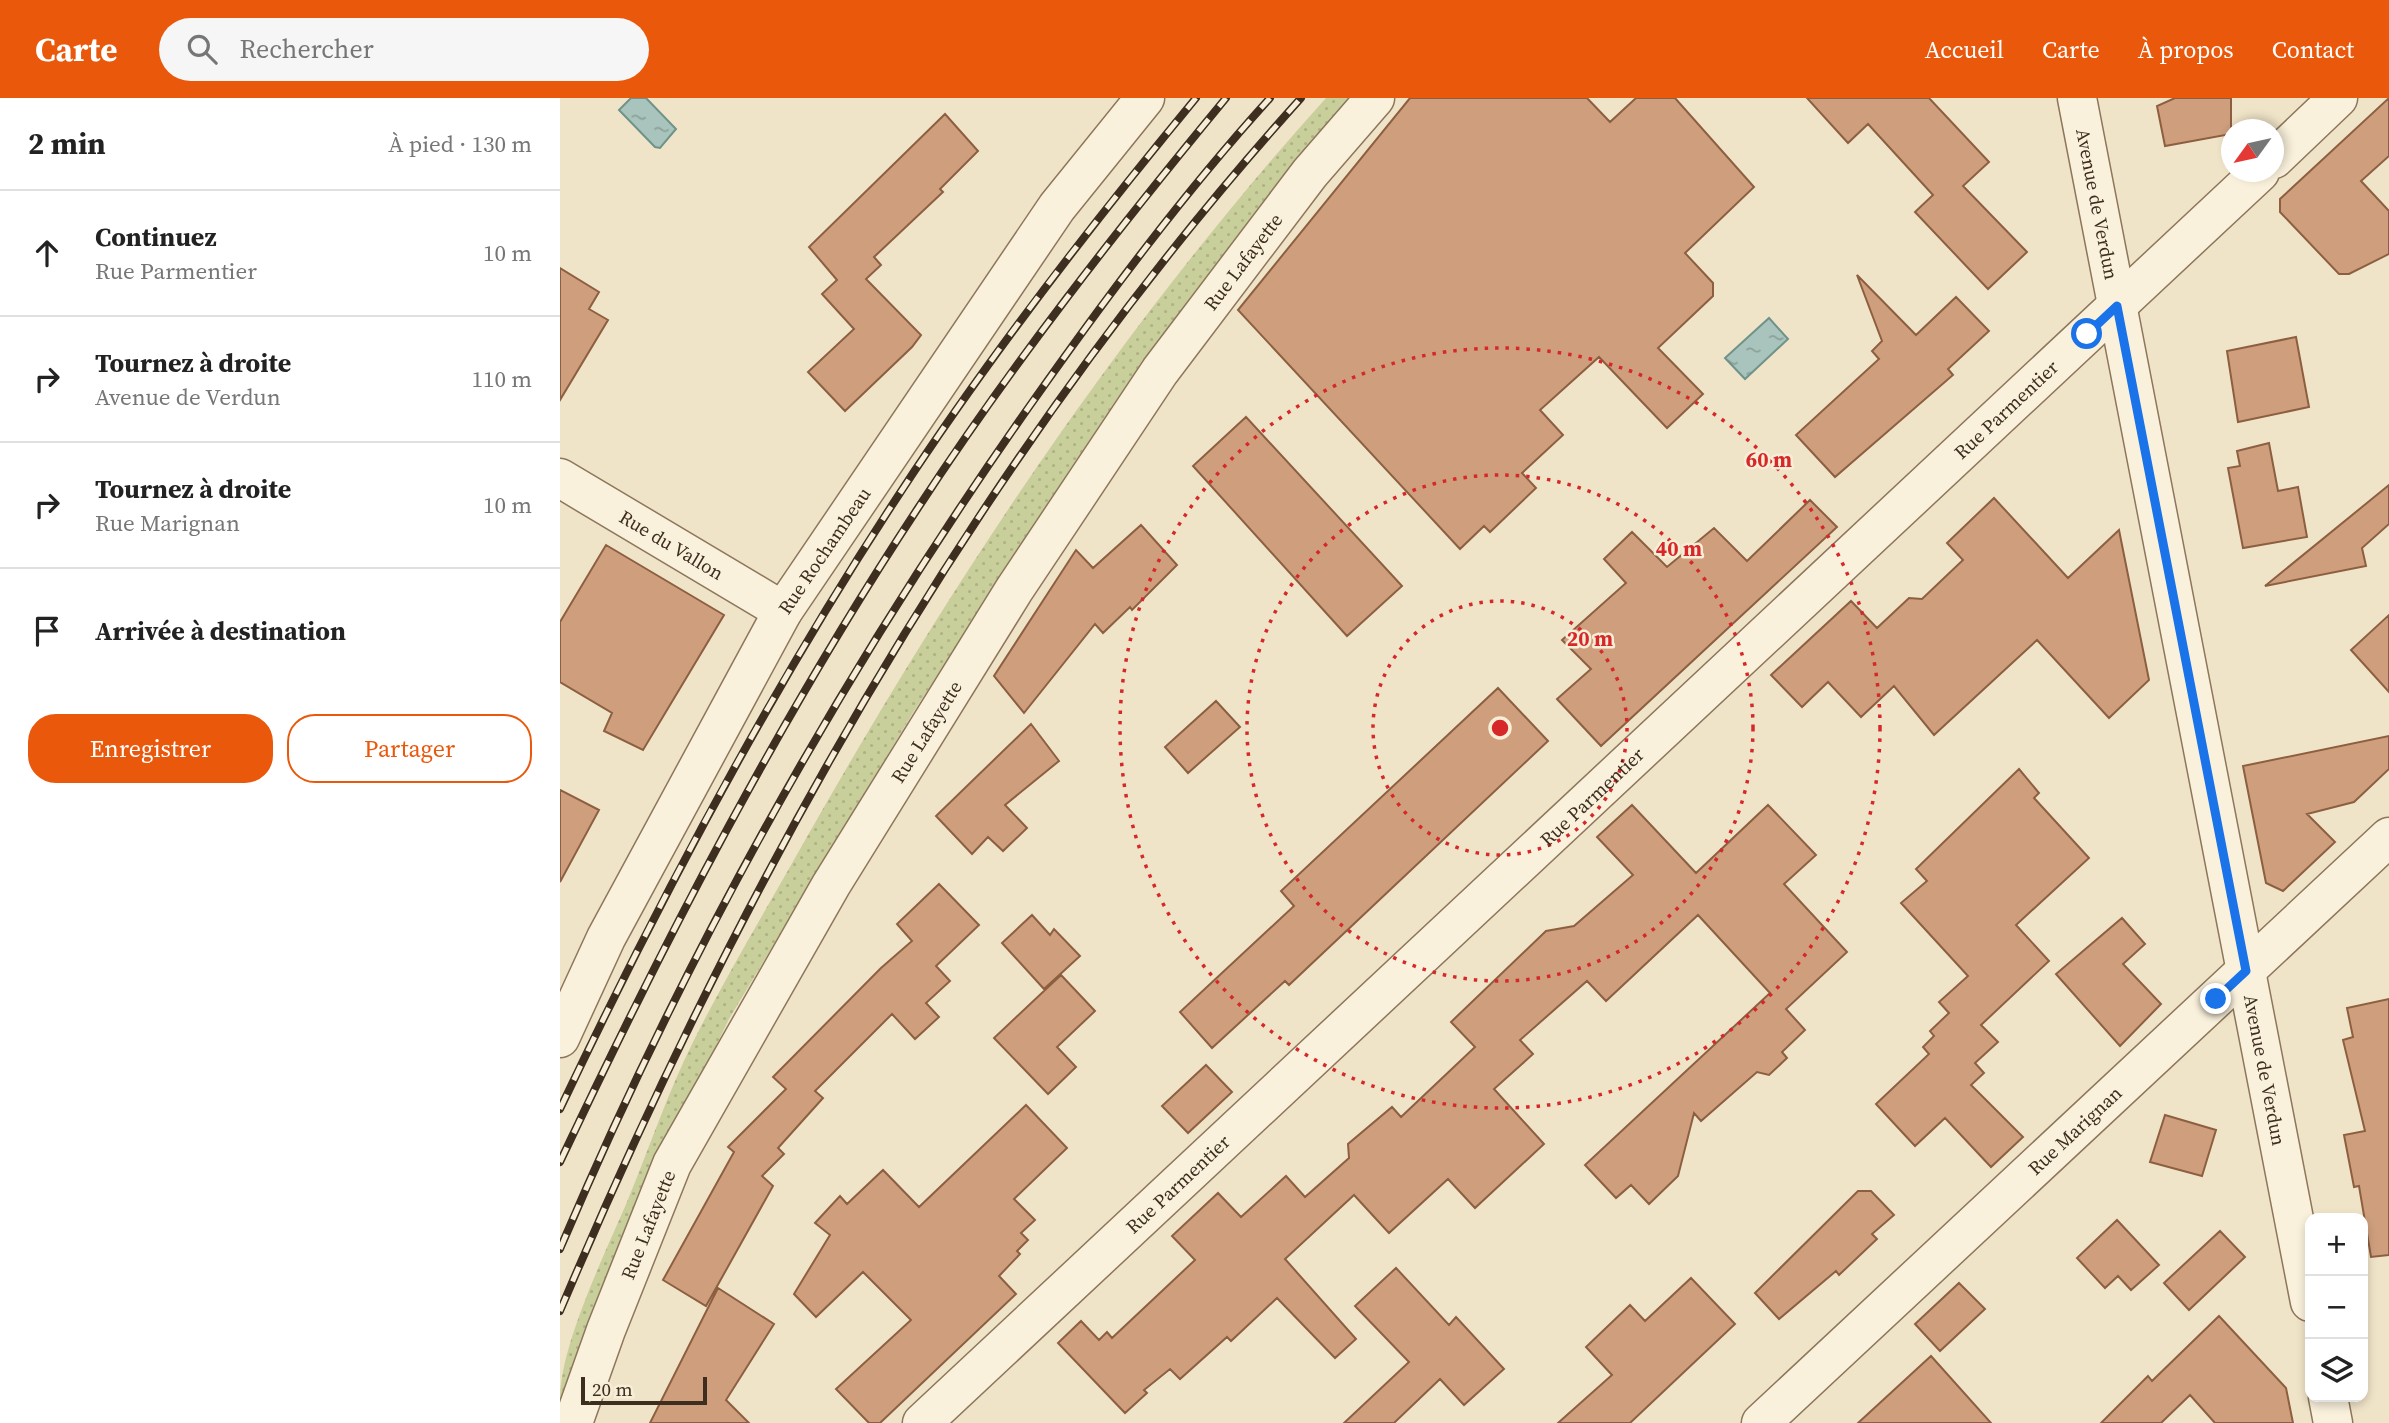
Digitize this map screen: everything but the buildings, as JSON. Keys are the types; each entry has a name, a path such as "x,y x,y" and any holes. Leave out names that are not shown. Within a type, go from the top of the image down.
{"street":[{"name":"Rue Rochambeau","path":"560,1038 606,938 783,611 1057,207 1145,98"},
{"name":"Rue Lafayette","path":"573,1423 606,1330 672,1164 831,885 1014,590 1160,371 1310,173 1375,98"},
{"name":"Avenue de Verdun","path":"2077,98 2305,1276"},
{"path":"2284,149 2338,98"},
{"name":"Rue Parmentier","path":"922,1423 2249,182"},
{"name":"Rue du Vallon","path":"560,478 783,611"},
{"name":"Rue Marignan","path":"1761,1423 2389,837"},
{"path":"2329,1402 2333,1423"}],"green space":[{"path":"1326,98 1353,98 1094,438 914,711 729,1019 614,1257 560,1399 562,1377 576,1325 684,1061 735,964 865,737 923,641 1047,452 1181,271 1252,183"}],"water":[{"path":"631,98 646,98 676,129 660,148 655,147 619,110"},
{"path":"1769,318 1788,339 1745,379 1725,358"}],"railway":[{"path":"560,1109 678,872 762,718 852,567 969,391 1080,242 1196,98"},
{"path":"560,1162 641,994 727,829 819,666 868,587 954,454 1028,350 1105,248 1226,98"},
{"path":"560,1249 609,1138 715,921 833,709 963,504 1087,325 1176,209 1270,98"},
{"path":"560,1311 632,1148 709,987 792,829 881,673 976,522 1077,375 1186,233 1301,98"}],"route":[{"path":"2087,334 2117,306 2246,971 2216,999"}]}
